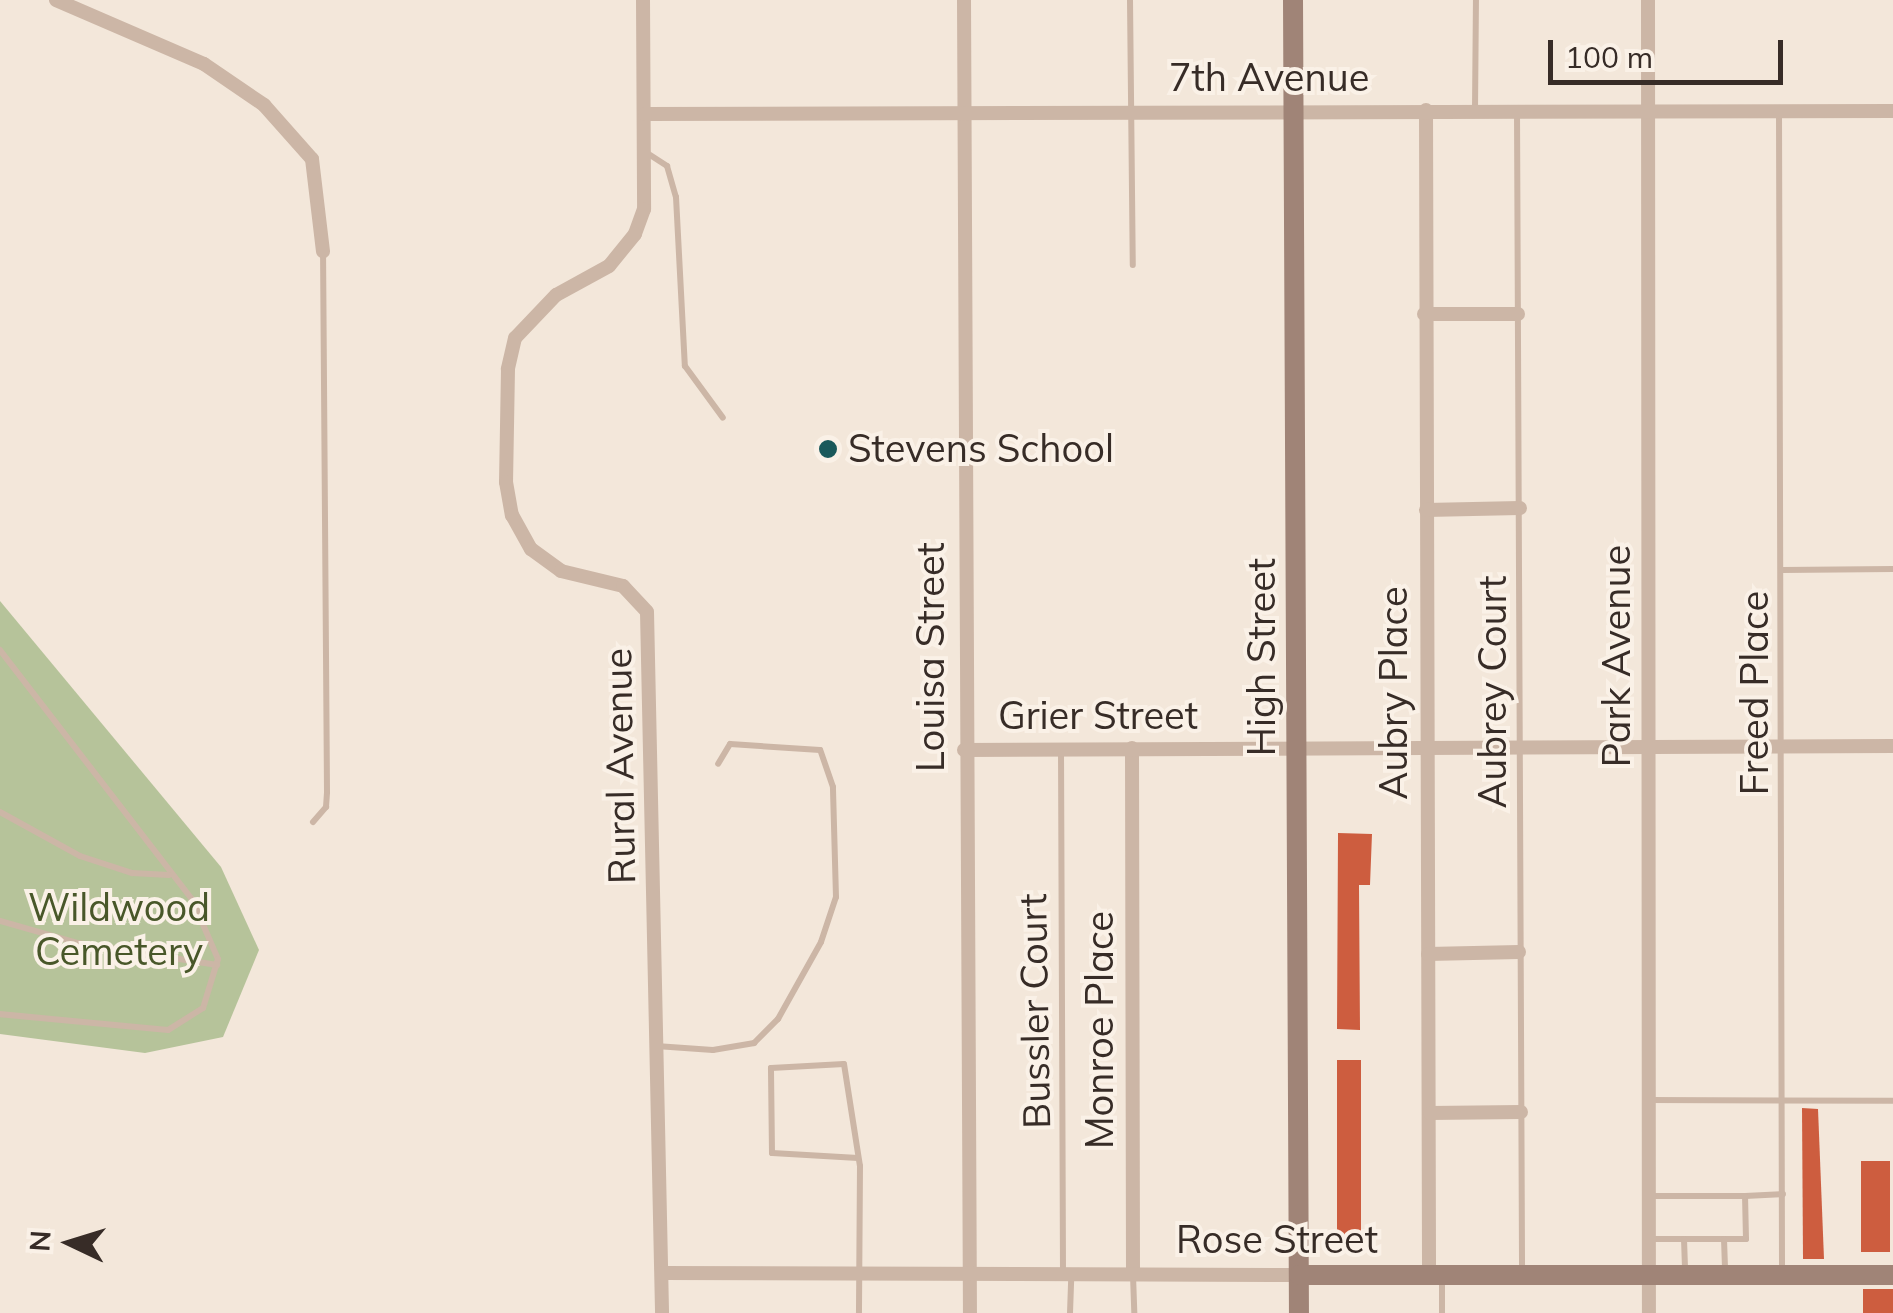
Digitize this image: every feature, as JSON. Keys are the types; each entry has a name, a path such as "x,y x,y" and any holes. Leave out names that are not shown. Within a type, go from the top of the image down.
{"main road":[{"name":"High Street","path":"1293,0 1298,1313"},
{"name":"Rose Street","path":"1299,1274 1893,1275"}],"street":[{"path":"56,0 204,64 264,105 312,160 323,251"},
{"name":"Rural Avenue","path":"642,0 646,152 635,234 610,266 543,305 515,338 506,434 510,506 531,549 561,571 623,586 648,612 662,1313"},
{"name":"Louisa Street","path":"964,0 964,750 970,1313"},
{"name":"Park Avenue","path":"1648,0 1650,1313"},
{"name":"Aubry Place","path":"1426,110 1426,745 1436,1275"},
{"name":"7th Avenue","path":"646,114 1893,111"},
{"path":"1424,314 1518,314"},
{"path":"1426,510 1514,508"},
{"name":"Grier Street","path":"964,750 1426,745 1893,746"},
{"name":"Monroe Place","path":"1132,748 1133,1274"},
{"path":"1428,954 1519,952"},
{"path":"1430,1113 1521,1112"},
{"name":"Rose Street","path":"662,1273 1299,1274"}],"lane":[{"path":"1130,0 1133,264"},
{"path":"1475,110 1476,0"},
{"name":"Aubrey Court","path":"1517,110 1514,508 1521,747 1522,1275"},
{"name":"Freed Place","path":"1778,112 1782,1275"},
{"path":"646,152 668,166 676,197 684,366 723,418"},
{"path":"313,822 326,807 327,792 323,251"},
{"path":"1782,570 1893,569"},
{"path":"0,650 210,928 217,966 204,1008 168,1030 0,1014"},
{"path":"655,1046 714,1050 754,1043 778,1019 821,942 836,897 832,787 820,750 730,744 718,764"},
{"name":"Bussler Court","path":"1061,748 1070,1313"},
{"path":"0,812 80,856 132,873 170,874"},
{"path":"0,921 78,943 217,966"},
{"path":"858,1158 772,1152 771,1068 844,1064 858,1158 859,1313"},
{"path":"1649,1100 1893,1100"},
{"path":"1649,1196 1783,1194"},
{"path":"1650,1239 1746,1239 1745,1196"},
{"path":"1684,1239 1685,1275"},
{"path":"1724,1239 1725,1275"},
{"name":"Monroe Place","path":"1133,1274 1134,1313"},
{"name":"Aubry Place","path":"1436,1275 1442,1313"}],"green space":[{"name":"Wildwood Cemetery","path":"0,601 221,867 259,950 223,1037 145,1053 0,1034"}],"building":[{"path":"1338,833 1372,834 1370,885 1359,885 1360,1030 1337,1029"},
{"path":"1337,1060 1361,1060 1361,1251 1337,1251"},
{"path":"1802,1108 1818,1109 1824,1259 1803,1259"},
{"path":"1861,1161 1890,1161 1890,1252 1861,1252"},
{"path":"1863,1289 1893,1289 1893,1313 1863,1313"}],"place":[{"name":"Stevens School","path":"828,449"}]}
